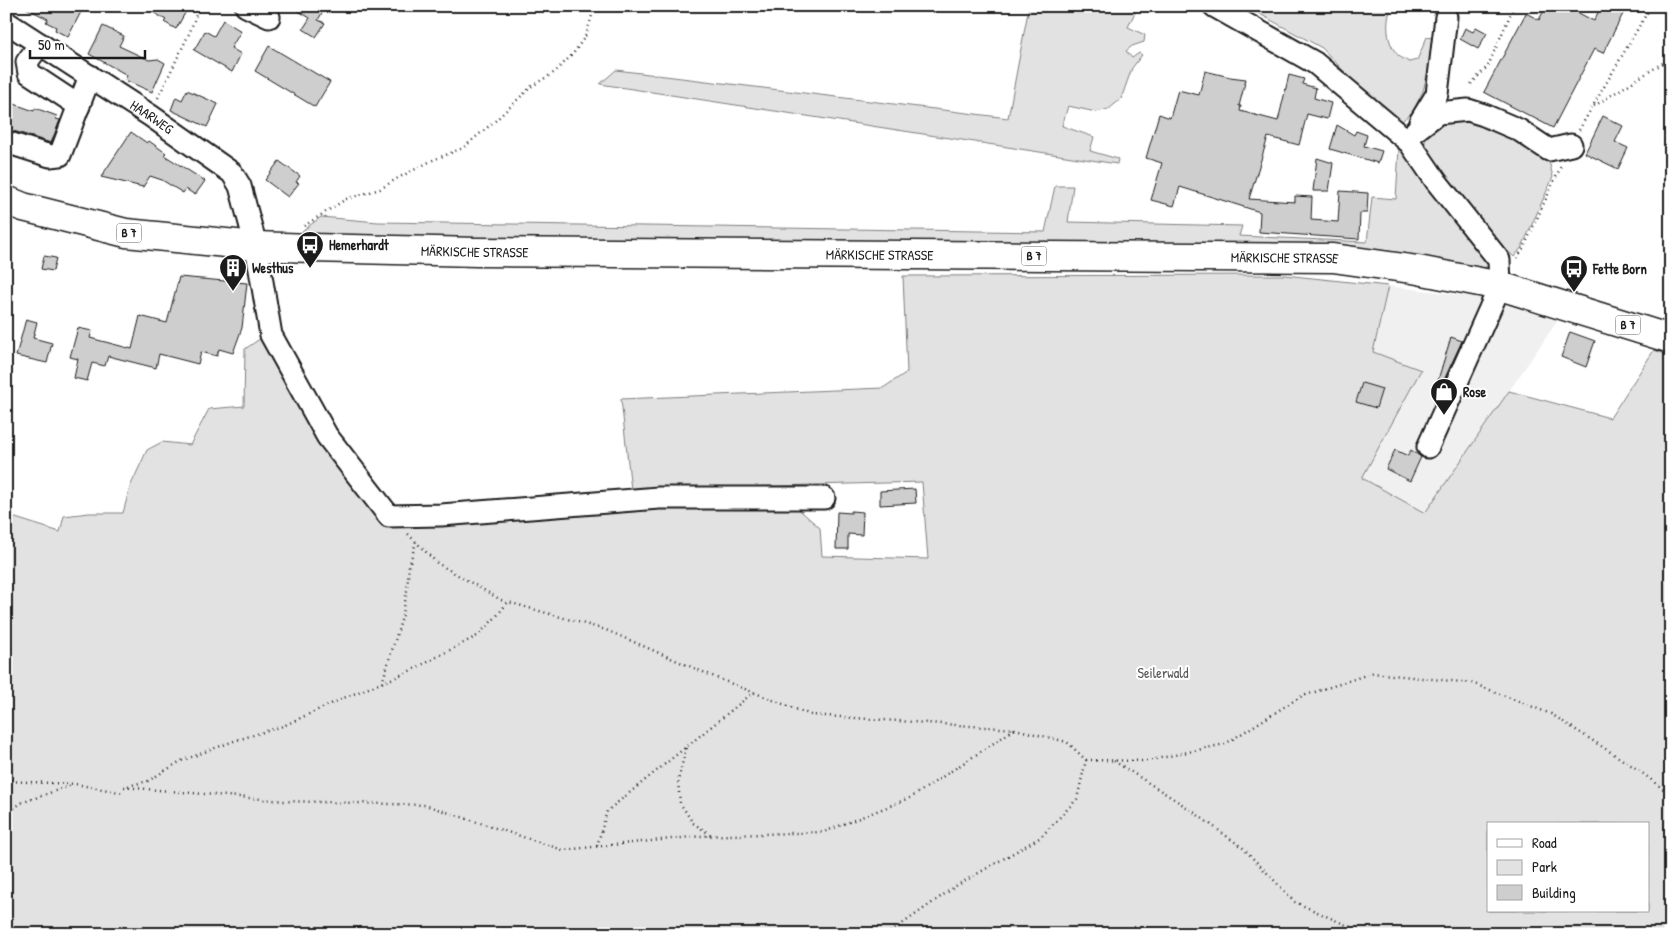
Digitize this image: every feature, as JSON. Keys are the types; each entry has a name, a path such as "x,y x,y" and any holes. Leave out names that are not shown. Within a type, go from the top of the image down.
{"main road":[{"name":"MÄRKISCHE STRASSE","path":"6,200 23,207 126,233 256,246 487,252 1333,258 1418,270 1500,286 1671,339"}],"street":[{"path":"246,6 269,17"},
{"path":"1214,6 1315,63 1413,137 1436,180 1499,260 1500,286 1428,447"},
{"path":"1413,137 1437,94 1446,17"},
{"name":"HAARWEG","path":"6,22 151,116 232,173 240,186 256,246"},
{"path":"40,44 27,62 29,73 79,106"},
{"path":"6,142 50,156 60,155 90,76"},
{"path":"1413,137 1438,113 1468,110 1518,130 1549,150 1571,145"},
{"path":"256,246 271,335 327,436 389,516 441,515 659,498 824,498"}],"path":[{"path":"151,116 200,6"},
{"path":"289,247 299,230 346,199 380,189 433,160 463,148 495,122 532,86 555,72 573,54 586,35 595,6"},
{"path":"1471,84 1488,66 1514,7 1507,6"},
{"path":"1592,107 1671,58"},
{"path":"389,516 438,563 501,600 606,630 717,678 811,715 1015,729 1067,742 1086,760 1147,761 1225,744 1300,697 1372,673 1472,683 1551,714 1637,769 1671,795"},
{"path":"382,683 403,614 409,566 416,542"},
{"path":"124,787 148,781 181,762 234,741 283,726 346,697 406,673 476,636 495,618 508,601"},
{"path":"597,846 607,811 754,692"},
{"path":"124,787 284,801 425,805 563,850 712,836 824,832 912,797 1015,729"},
{"path":"686,748 678,781 680,804 694,823 712,836"},
{"path":"888,934 956,886 1041,837 1077,799 1086,760"},
{"path":"1114,760 1188,808 1243,848 1295,902 1366,934"},
{"path":"6,781 75,784 124,793 124,787"},
{"path":"6,816 21,803 75,784"}],"shaded area":[{"path":"1388,286 1478,297 1558,320 1425,513 1362,478 1421,370 1373,352"}],"green space":[{"path":"1029,6 1138,6 1128,27 1145,35 1144,42 1132,46 1126,51 1132,58 1139,53 1142,55 1132,68 1121,99 1109,109 1096,112 1068,106 1062,126 1094,137 1090,151 1118,159 1117,164 600,84 616,70 1008,118"},
{"path":"1245,6 1392,6 1388,18 1389,39 1400,57 1409,62 1417,60 1427,37 1436,39 1423,91 1413,111 1400,123 1390,120 1322,48"},
{"path":"1461,115 1547,153 1553,177 1522,247 1514,257 1475,220 1423,148 1429,133 1436,124"},
{"path":"1399,148 1488,256 1489,262 1487,267 305,237 302,231 321,217 378,222 1045,232 1055,186 1073,186 1068,222 1242,226 1239,236 1367,242 1372,197 1396,199"},
{"name":"Seilerwald","path":"1284,275 1388,286 1373,352 1421,370 1362,478 1425,513 1509,391 1610,418 1654,350 1671,356 1671,934 6,934 6,515 60,532 64,516 89,513 123,513 130,487 147,450 162,442 190,445 209,409 244,406 245,349 264,336 380,518 381,523 443,522 665,503 795,506 820,528 822,556 928,559 922,482 631,490 621,399 883,388 907,372 903,276"}],"building":[{"path":"22,6 84,6 68,37 55,30 56,27 46,22 48,19"},
{"path":"143,6 189,6 176,29 164,22 166,20"},
{"path":"290,6 326,6 318,20 325,23 316,37 303,29 310,18"},
{"path":"1546,6 1565,6 1594,21 1601,6 1627,6 1603,53 1594,49 1553,128 1484,92 1526,13 1539,20"},
{"path":"223,20 241,31 231,48 241,54 232,72 194,50 205,31 214,36"},
{"path":"103,26 124,36 119,46 149,60 158,59 165,63 152,92 125,80 127,75 89,54"},
{"path":"1476,27 1487,33 1478,49 1460,39 1465,28 1473,32"},
{"path":"269,46 330,82 315,107 255,71"},
{"path":"1205,71 1246,79 1239,106 1241,106 1240,111 1278,121 1289,75 1304,79 1302,84 1316,88 1314,98 1331,103 1327,119 1307,114 1299,145 1268,137 1249,199 1295,202 1295,196 1312,197 1311,220 1338,222 1340,191 1368,193 1367,213 1360,213 1359,239 1259,232 1260,212 1180,187 1174,206 1151,200 1162,163 1146,158 1159,114 1170,118 1178,90 1199,95"},
{"path":"187,90 218,104 207,127 171,110 176,97 182,100"},
{"path":"6,101 34,111 35,108 57,116 56,119 60,120 51,143 6,130"},
{"path":"1603,116 1623,126 1615,142 1628,148 1618,169 1585,153"},
{"path":"1337,125 1354,135 1356,131 1367,135 1364,146 1382,151 1378,163 1330,149"},
{"path":"131,132 147,143 149,141 166,153 164,155 205,181 195,195 186,189 183,193 162,180 150,176 143,187 101,177"},
{"path":"1317,158 1333,163 1329,191 1313,191"},
{"path":"279,161 300,176 296,182 299,183 288,197 265,180"},
{"path":"44,256 56,258 53,271 41,269"},
{"path":"179,277 247,283 242,328 233,353 219,349 217,356 201,352 198,364 159,354 156,368 108,356 105,366 92,363 87,381 74,378 78,359 70,357 78,328 92,331 90,338 132,349 140,316 167,323"},
{"path":"26,319 37,322 33,338 52,343 47,363 16,356"},
{"path":"1570,332 1595,341 1586,367 1561,357"},
{"path":"1451,337 1462,341 1443,382 1438,380"},
{"path":"1362,383 1382,389 1376,408 1356,402"},
{"path":"1395,450 1408,456 1411,450 1421,457 1410,481 1386,469"},
{"path":"915,489 916,503 880,505 880,491"},
{"path":"851,511 863,512 862,535 848,534 848,549 836,549 837,512 851,513"}],"place":[{"name":"Hemerhardt","path":"310,269"},
{"name":"Westhus","path":"233,292"},
{"name":"Fette Born","path":"1574,293"},
{"name":"Rose","path":"1444,416"}]}
